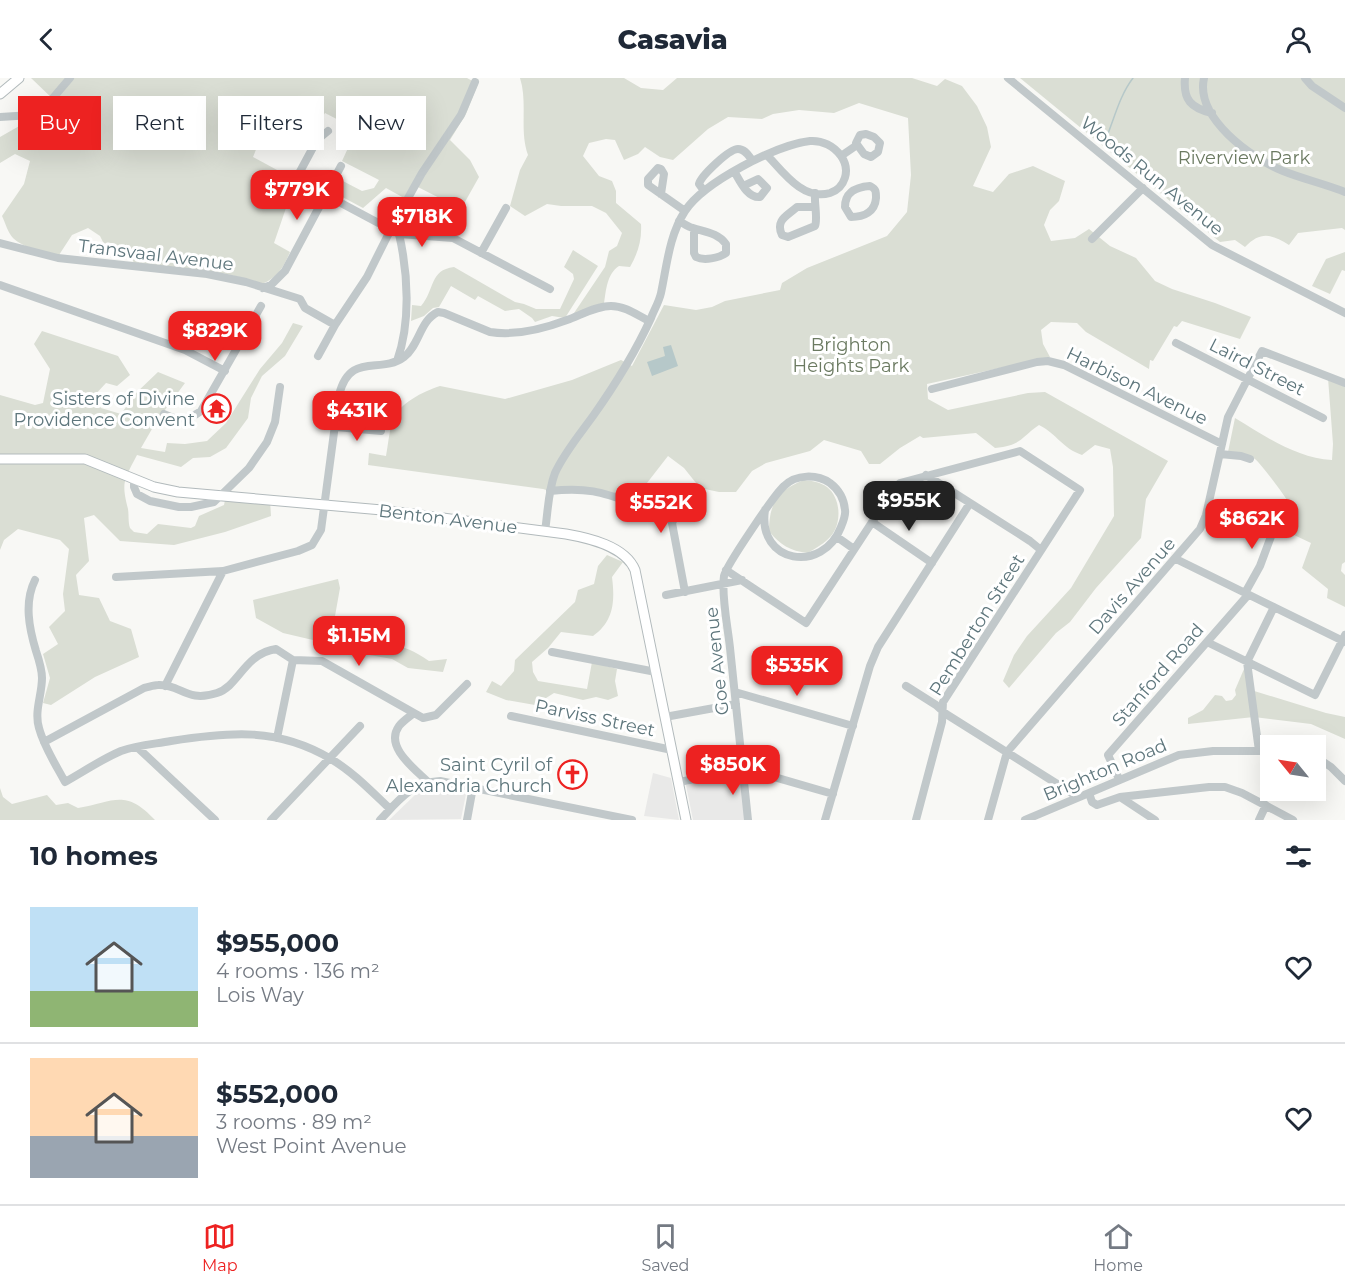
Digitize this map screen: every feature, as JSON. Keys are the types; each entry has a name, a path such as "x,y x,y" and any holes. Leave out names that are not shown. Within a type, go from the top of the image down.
{"main road":[{"path":"0,94 19,78"},
{"name":"Benton Avenue","path":"0,459 85,459 154,487 178,492 326,505 545,531 586,537 603,544 631,561 635,570 686,820"}],"street":[{"path":"0,117 32,115 47,105 70,78"},
{"path":"1185,78 1185,94 1197,110 1212,113"},
{"path":"1192,103 1202,91 1204,78"},
{"path":"1305,78 1312,86 1345,108"},
{"name":"Woods Run Avenue","path":"1011,79 1216,248 1345,313"},
{"path":"397,361 405,329 405,281 396,232 399,220 403,207 422,172 461,116 475,82"},
{"path":"1202,91 1220,126 1248,151 1281,170 1345,192"},
{"path":"328,131 317,140 296,179 396,232 449,237 550,288"},
{"path":"545,531 554,474 611,391 631,357 660,296 666,262 679,221 693,200 752,160 767,155 811,141 822,142 842,156 846,175 844,183 836,191 825,194 805,191 788,179 767,155"},
{"path":"842,156 857,145"},
{"path":"704,191 699,184 702,177 732,150 740,148 746,151 752,160"},
{"path":"263,288 271,285 285,271 341,166"},
{"path":"734,171 744,186"},
{"path":"844,183 853,189 870,186 874,188 876,193 873,210 856,217 849,215 844,203 853,189"},
{"path":"1092,239 1143,188"},
{"path":"814,207 797,207 780,222 782,235 788,237 813,228 817,222 814,207 815,193"},
{"path":"661,194 685,211"},
{"path":"481,253 506,208"},
{"path":"679,221 721,238 726,244 726,253 722,256 703,259 696,257 694,229"},
{"path":"318,356 335,325 368,277 384,241 396,232"},
{"name":"Transvaal Avenue","path":"0,243 47,256 207,274 246,282 300,299 305,308 335,325"},
{"path":"0,285 185,350 225,371"},
{"path":"164,414 182,419 194,417 201,411 261,306"},
{"path":"116,577 223,571 298,551 312,545 321,530 326,505 339,395 343,384 349,374 358,369 397,361 407,354 429,319 438,312 496,333 541,328 611,306 626,309 649,321"},
{"name":"Laird Street","path":"1176,343 1323,418"},
{"name":"Davis Avenue","path":"988,820 1007,752 1194,538 1204,522 1229,414 1262,351 1345,383"},
{"name":"Harbison Avenue","path":"932,389 1037,362 1053,362 1064,365 1222,444"},
{"path":"134,479 137,494 150,501 191,507 214,502 249,468 267,442 274,422 280,387"},
{"path":"336,427 381,431"},
{"name":"Pemberton Street","path":"916,820 942,722 943,702 1080,490 1020,451 926,475"},
{"path":"1220,454 1250,459"},
{"path":"726,570 806,623 898,484 926,475 1041,550"},
{"path":"804,476 816,476 835,487 842,498 846,512 837,537 822,551 799,558 789,556 776,548 765,534 763,523 765,510 785,484 804,476"},
{"path":"550,491 573,488 589,489 636,504"},
{"path":"685,591 672,523 677,512 696,491"},
{"path":"825,820 870,666 878,647 970,503"},
{"name":"Goe Avenue","path":"748,820 724,584 726,570 765,510"},
{"name":"Stanford Road","path":"1119,779 1108,755 1247,594 1279,515"},
{"path":"872,522 932,563"},
{"path":"837,537 854,549"},
{"path":"1176,559 1344,639 1315,695 1207,642"},
{"path":"165,686 223,571"},
{"path":"35,580 31,588 28,615 43,681 37,717 44,742 65,782 122,751 137,747 221,734 255,734 278,738 330,758 350,772 390,809"},
{"path":"666,595 742,580"},
{"path":"1259,751 1247,662 1274,607"},
{"path":"44,742 135,691 158,685 200,697 221,691 253,659 276,649 293,660 322,662 423,718 436,715 467,684"},
{"path":"552,652 656,672"},
{"path":"278,738 293,660"},
{"path":"906,686 1078,797"},
{"path":"735,692 853,726"},
{"path":"665,717 736,704"},
{"path":"414,713 399,726 394,737 396,748 428,782"},
{"name":"Parviss Street","path":"512,716 672,750"},
{"path":"271,820 360,726"},
{"path":"137,747 215,820"},
{"name":"Brighton Road","path":"1025,820 1040,818 1078,797 1179,755 1213,751 1259,751"},
{"path":"1326,764 1345,781"},
{"path":"678,782 750,770 833,794"},
{"path":"380,820 409,791 428,782 440,781 632,820"},
{"path":"1089,793 1092,802 1096,805 1120,797 1218,787 1231,789 1293,820"},
{"path":"467,820 473,788"},
{"path":"1120,797 1155,820"},
{"path":"1259,820 1266,805"}],"shaded area":[{"path":"671,345 678,366 652,376 647,362 665,356 663,347"},
{"path":"653,773 671,778 679,820 644,816"},
{"path":"740,773 745,820 693,820 686,785"},
{"path":"441,788 466,794 461,819 389,820 415,795 426,789"}],"green space":[{"path":"31,78 467,78 478,84 466,114 450,140 470,160 479,177 461,209 412,184 404,198 386,188 363,208 333,192 339,179 362,191 374,188 379,180 342,161 347,150 426,150 426,96 336,96 336,119 325,113 324,115 324,96 218,96 218,150 256,150 253,157 290,177 276,202 286,208 274,243 290,252 285,263 272,278 262,284 215,272 134,263 127,248 107,250 100,236 88,228 72,235 59,255 48,253 17,242 2,216 24,184 30,161 15,154 0,163 0,137 18,127 18,150 101,150 101,96 50,96"},
{"name":"Brighton Heights Park","path":"520,78 624,78 641,88 663,90 677,78 912,78 937,86 945,79 962,86 977,106 987,127 991,147 973,186 993,192 1009,174 1033,166 1065,181 1059,201 1050,210 1044,225 1051,241 1075,238 1089,229 1110,246 1136,258 1155,281 1251,317 1240,339 1182,321 1177,327 1174,326 1153,361 1150,360 1149,369 1086,332 1077,323 1051,322 1041,330 1043,344 1050,357 927,384 928,399 948,410 1028,393 1045,392 1168,461 1146,499 1141,538 1096,588 1070,622 1056,633 1009,688 1003,681 1014,655 1027,636 1071,588 1114,516 1113,467 1110,449 1095,445 1082,455 1069,449 1039,425 1020,441 995,448 976,433 923,438 920,436 880,464 869,464 861,451 824,440 810,451 766,463 752,471 736,492 719,492 700,488 684,468 668,456 647,483 620,486 619,491 633,497 630,505 592,492 556,493 543,489 368,465 369,453 386,456 392,422 399,409 426,391 440,386 505,399 572,380 621,360 632,366 664,305 696,310 712,307 725,301 780,290 782,283 807,268 887,236 907,212 911,175 908,118 859,103 834,113 799,110 773,114 762,119 728,117 708,129 673,160 660,157 645,147 638,154 624,160 615,140 606,139 589,143 583,156 599,176 612,181 616,191 616,203 641,224 641,236 630,267 619,266 612,273 604,304 572,316 605,267 609,251 617,246 622,233 606,213 592,206 547,204 525,216 510,206 520,170 528,155 525,146"},
{"name":"Riverview Park","path":"1020,78 1345,78 1345,230 1342,228 1298,233 1289,245 1277,238 1266,236 1256,238 1245,247 1235,240 1220,242"},
{"path":"573,250 598,266 565,318 552,316 535,322 519,309 505,311 478,296 475,300 451,286 439,307 411,321 412,305 421,306 436,276 454,267 515,302 536,309 560,309 574,279 573,274 564,267"},
{"path":"1345,252 1345,271 1342,270 1330,294 1312,286 1326,259"},
{"path":"293,323 303,326 285,356 262,376 251,398 248,418 226,448 210,457 193,458 181,467 137,455 124,487 129,526 134,532 147,534 158,524 191,528 195,526 199,516 224,505 226,495 270,500 271,516 225,532 174,545 120,541 94,515 84,518 89,561 76,575 79,595 99,598 110,621 131,629 139,657 95,677 51,705 43,703 50,678 43,654 58,644 49,627 65,611 63,594 69,549 60,540 18,529 4,540 0,550 0,395 35,405 43,403 50,369 34,344 42,331 118,356 130,375 117,386 106,383 93,397 101,408 121,414 136,393 158,372 185,383 156,422 141,448 165,452 167,443 185,444 207,441 226,423 260,369 282,343"},
{"path":"1328,378 1345,387 1345,562 1342,564 1341,571 1345,575 1345,607 1327,598 1328,589 1302,568 1311,543 1277,527 1282,517 1292,521 1298,520 1292,507 1272,479 1252,457 1228,452 1235,418 1293,451 1332,460"},
{"path":"804,480 827,487 835,497 838,511 835,531 808,553 786,547 769,531 773,505 777,499 788,488"},
{"path":"607,555 623,562 612,577 612,610 605,624 593,636 561,632 532,662 533,672 538,681 587,689 592,662 617,669 615,681 618,696 608,700 596,697 583,700 554,693 535,705 506,700 486,692 492,681 501,686 514,671 515,660 575,602 578,590 594,584 598,566"},
{"path":"338,579 340,588 330,644 283,633 256,618 253,600"},
{"path":"347,640 399,646 429,661 447,659 443,672 408,668 392,659 353,652 333,645"},
{"path":"1247,662 1251,690 1345,717 1345,739 1311,724 1254,717 1188,724 1188,718 1203,710 1215,695 1222,696 1226,701 1232,700 1236,695 1235,690"},
{"path":"0,788 3,797 12,804 47,795 56,805 68,803 78,808 119,800 135,804 155,820 0,820"}],"waterway":[{"path":"1107,136 1121,99 1133,78"}],"place":[{"name":"Sisters of Divine Providence Convent","path":"216,409"},
{"name":"Saint Cyril of Alexandria Church","path":"573,775"}]}
